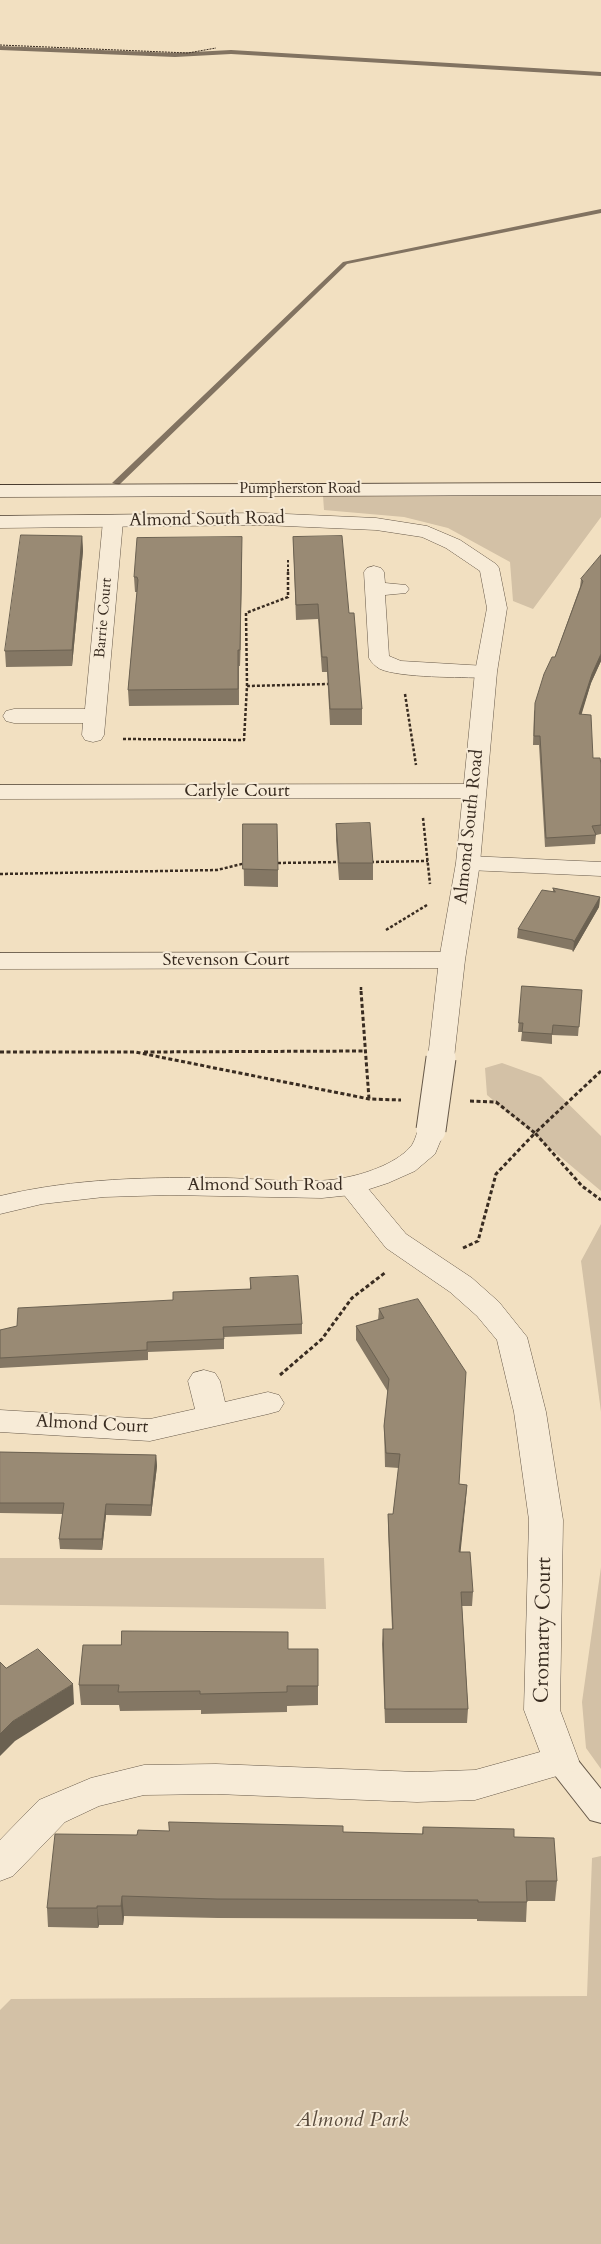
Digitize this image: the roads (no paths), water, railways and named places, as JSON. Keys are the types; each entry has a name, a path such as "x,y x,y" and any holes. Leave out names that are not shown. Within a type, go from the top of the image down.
{"street":[{"name":"Pumpherston Road","path":"0,491 601,489"},
{"name":"Almond South Road","path":"0,522 315,520 376,524 427,532 453,544 489,568 498,608 486,672 468,863 452,960 431,1130 425,1148 405,1165 378,1178 351,1186 322,1190 169,1186 104,1188 42,1195 0,1204"},
{"name":"Barrie Court","path":"14,716 94,725 113,521"},
{"path":"399,589 374,580 380,658 387,664 401,667 486,672"},
{"name":"Carlyle Court","path":"0,792 474,791"},
{"path":"468,863 601,869"},
{"name":"Stevenson Court","path":"0,962 452,960"},
{"name":"Cromarty Court","path":"351,1186 396,1241 461,1285 488,1310 512,1337 530,1412 546,1520 542,1710 561,1761"},
{"path":"204,1381 213,1416"},
{"name":"Almond Court","path":"0,1422 150,1430 268,1403"},
{"path":"0,1865 52,1811 90,1793 144,1780 216,1779 417,1787 475,1785 561,1761"}],"lane":[{"path":"561,1761 601,1811"}],"waterway":[{"path":"0,48 175,55 231,52 601,74"},
{"path":"116,483 345,263 601,211"}],"park label":[{"name":"Almond Park","path":"352,2121"}]}
